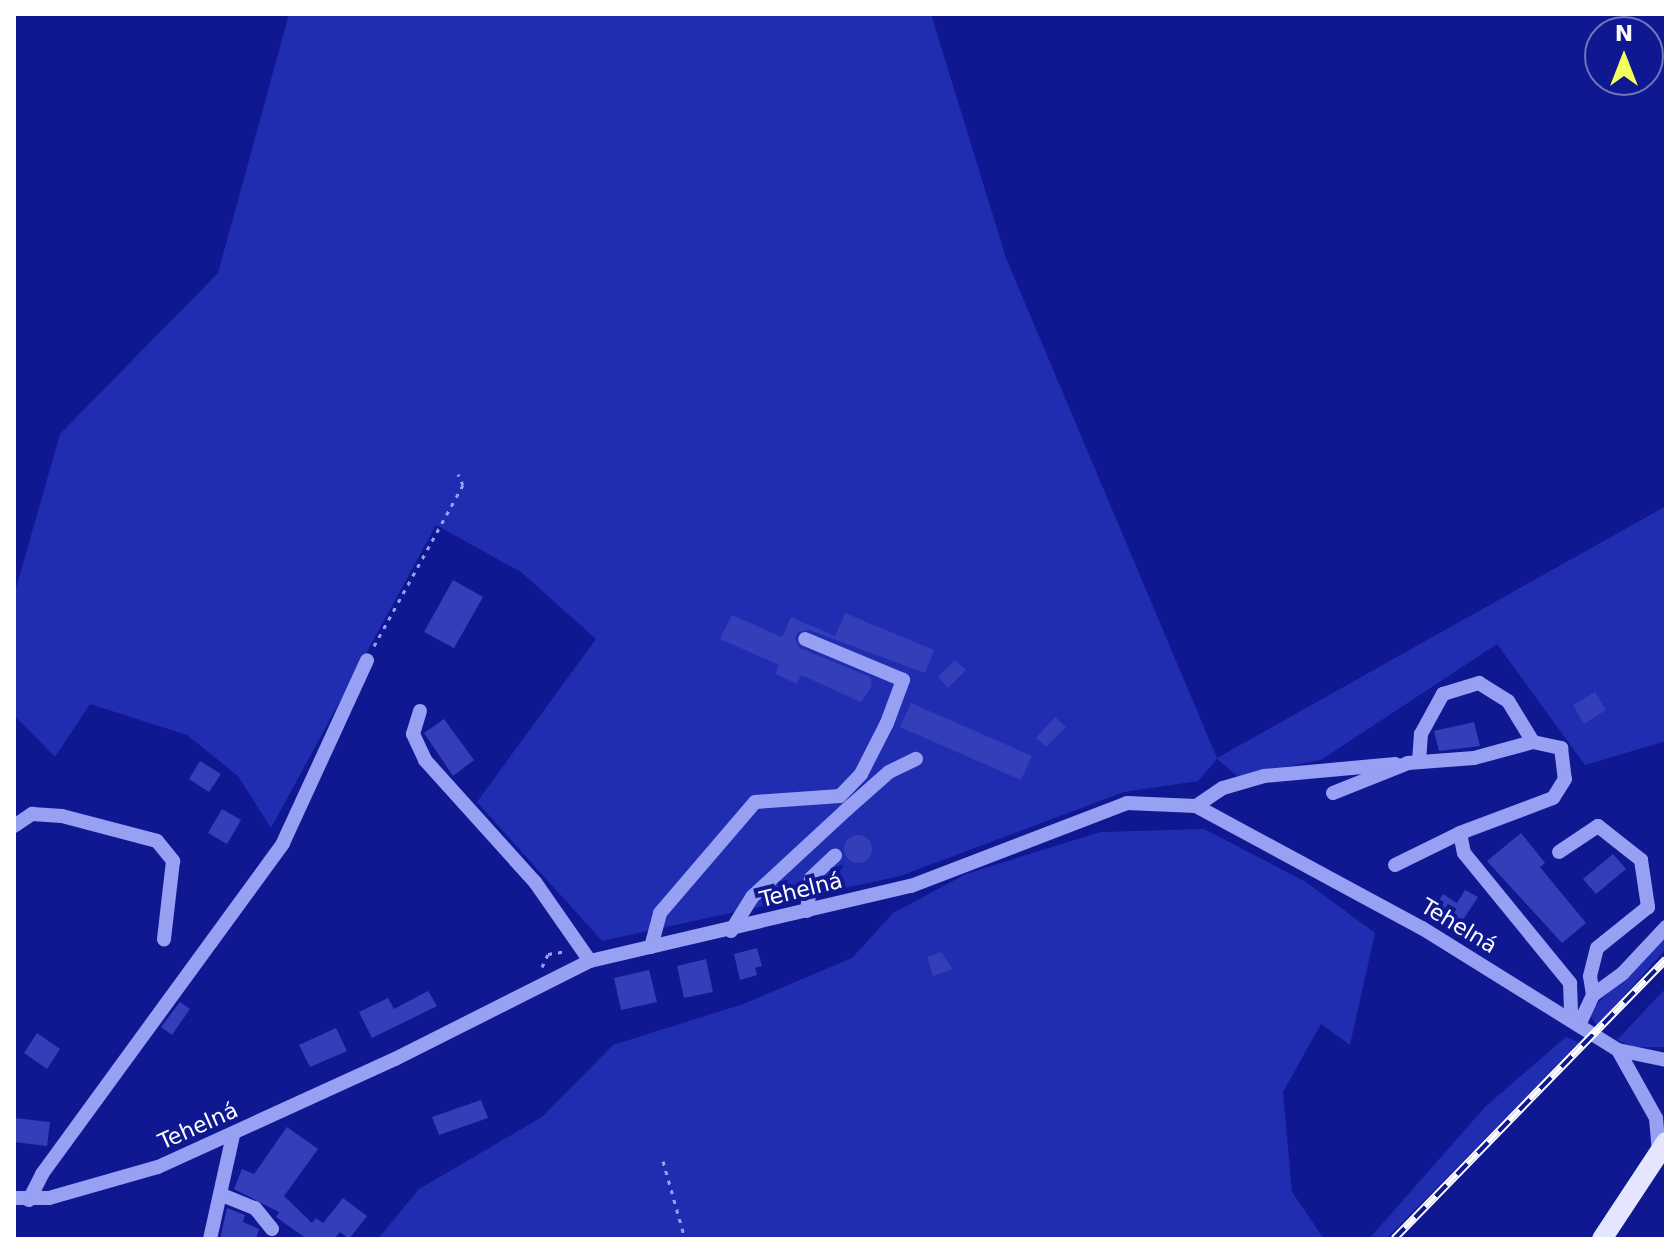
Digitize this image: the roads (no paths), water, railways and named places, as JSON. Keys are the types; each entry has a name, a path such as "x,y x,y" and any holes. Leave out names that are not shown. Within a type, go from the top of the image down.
{"main road":[{"path":"1602,1239 1662,1147"}],"street":[{"path":"651,947 660,913 755,802 840,796 861,774 903,680 805,639"},
{"path":"22,1199 283,843 367,660"},
{"path":"1413,763 1421,734 1443,694 1479,683 1508,701 1533,742"},
{"path":"420,711 413,734 425,760 535,882 590,961"},
{"path":"1196,806 1223,788 1264,776 1474,758 1533,742 1561,748 1565,779 1553,798 1460,833 1395,865"},
{"path":"731,931 752,897 889,772 916,759"},
{"path":"1333,793 1413,763"},
{"name":"Tehelná","path":"22,1199 158,1167 233,1135 590,961 731,931 911,886 1127,803 1196,806 1422,928 1618,1050"},
{"path":"14,826 32,814 62,816 157,841 173,861 164,939"},
{"path":"1559,852 1598,826 1641,860 1648,907 1597,948 1590,976 1593,995"},
{"path":"1460,833 1464,853 1570,983 1575,1022"},
{"path":"807,911 811,878 835,856"},
{"path":"1575,1022 1593,995 1623,973 1666,927"},
{"path":"1618,1050 1666,1060"},
{"path":"1618,1050 1656,1118 1662,1147"},
{"path":"210,1239 233,1135"},
{"path":"222,1195 255,1208 272,1229"}],"railway":[{"path":"1394,1239 1666,959"}]}
